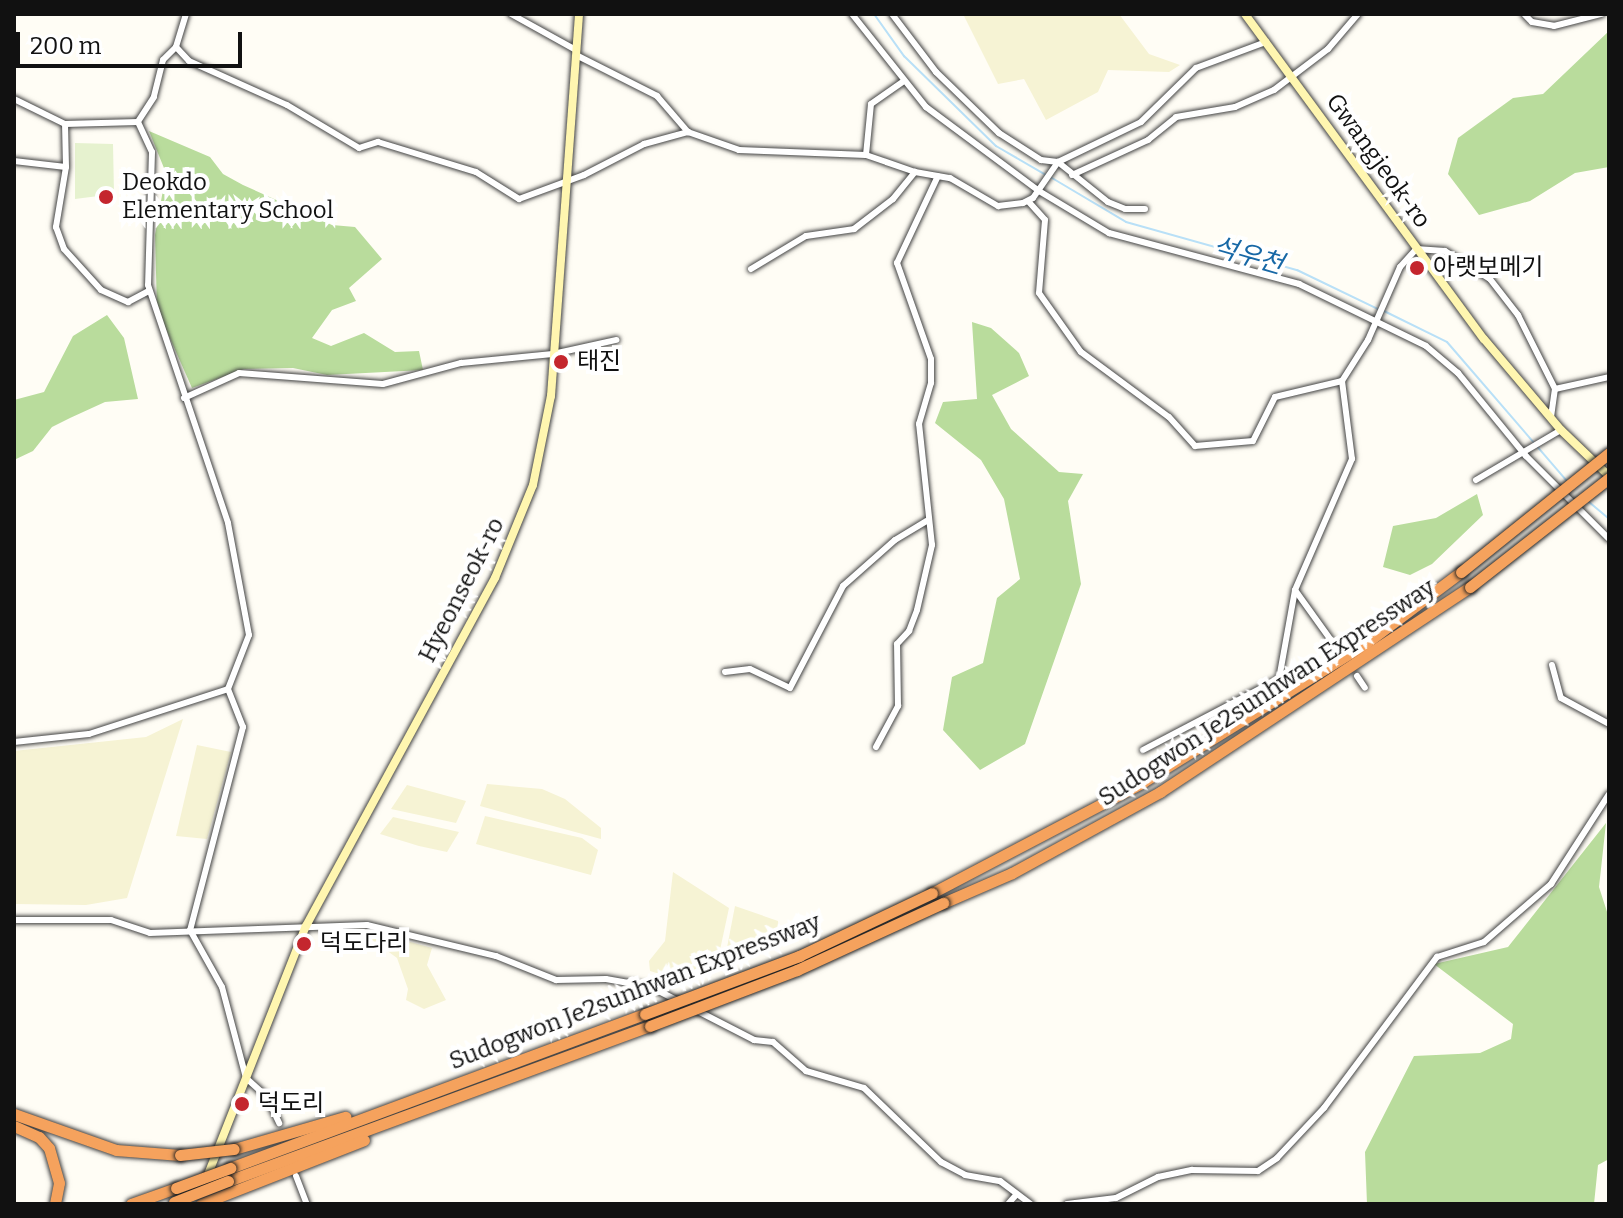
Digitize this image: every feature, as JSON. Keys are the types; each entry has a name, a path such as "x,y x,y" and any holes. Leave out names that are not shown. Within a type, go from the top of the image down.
{"highway":[{"name":"Sudogwon Je2sunhwan Expressway","path":"131,1204 799,956 1057,832 1366,643 1461,572 1609,453"},
{"name":"Sudogwon Je2sunhwan Expressway","path":"171,1203 441,1106 797,970 1012,873 1160,792 1470,587 1609,477"},
{"path":"14,1114 116,1150 180,1155 234,1149 524,1058"},
{"path":"199,1204 441,1106"},
{"path":"14,1126 39,1137 49,1148 59,1183 55,1204"}],"street":[{"path":"138,122 154,97 163,60 176,47 186,14"},
{"path":"511,14 657,96 688,132 739,150 866,155 969,186 998,206 1028,201 1039,191 1056,165 1141,122 1196,68 1268,44 1245,14"},
{"name":"Hyeonseok-ro","path":"306,926 512,543 544,442 579,14"},
{"path":"852,14 902,82 955,131 1039,191 1109,233 1299,284 1426,346 1458,373 1524,454 1609,539"},
{"path":"892,14 936,72 999,133 1041,160 1072,175 1108,202 1125,209 1145,209"},
{"path":"1072,175 1148,140 1176,117 1255,101 1339,38 1358,14"},
{"path":"1524,14 1532,22 1554,26 1601,14"},
{"name":"Gwangjeok-ro","path":"1268,44 1416,249 1561,430 1609,477"},
{"path":"176,47 189,61 287,105 334,136 359,148 374,144 476,172 519,199 567,181 644,144 688,132"},
{"path":"866,155 871,104 902,82"},
{"path":"14,99 65,124 138,122"},
{"path":"138,122 152,152 149,291 228,523 249,635 228,689 243,727 190,930 222,987 246,1078 267,1097 279,1123"},
{"path":"65,124 66,167 56,227 64,249 101,290 128,302 149,291"},
{"path":"14,161 66,167"},
{"path":"751,269 806,236 854,229 893,199 915,172"},
{"path":"876,747 898,706 897,644 909,631 917,610 932,545 927,521 919,424 931,383 931,359 897,263 938,176"},
{"path":"1028,201 1045,220 1039,293 1081,352 1147,404 1169,417 1184,439 1204,449 1253,441 1275,397 1342,381"},
{"path":"1143,750 1279,679 1295,590 1352,459 1342,381 1377,320 1387,294 1416,249 1445,251 1490,279 1518,315 1555,389 1551,418"},
{"path":"184,398 239,373 383,384 461,363 553,354 616,340"},
{"path":"1555,389 1609,377"},
{"path":"1476,480 1561,430"},
{"path":"725,672 750,669 790,688 843,586 895,540 927,521"},
{"path":"1295,590 1333,643"},
{"path":"1552,665 1561,698 1609,724"},
{"path":"1357,676 1365,688"},
{"path":"14,742 89,734 228,689"},
{"path":"1067,1204 1116,1198 1158,1177 1192,1170 1258,1171 1277,1158 1324,1108 1437,957 1484,942 1551,884 1609,794"},
{"path":"14,920 111,920 150,933 367,925 496,956 556,980 606,979 651,987 754,1040 773,1042 806,1071 864,1088 941,1162 965,1175 1000,1181 1031,1204"},
{"path":"199,1204 306,926"},
{"path":"296,1176 307,1204"},
{"path":"1008,1204 1017,1194"}],"shaded area":[{"path":"963,14 1119,14 1149,54 1180,65 1169,72 1108,70 1098,92 1046,120 1024,79 998,84"},
{"path":"183,719 127,898 86,905 14,904 14,751 146,737"},
{"path":"197,745 231,752 207,839 176,836"},
{"path":"487,784 542,789 565,799 601,828 601,839 480,806"},
{"path":"407,785 466,801 456,823 391,809"},
{"path":"485,816 582,838 598,850 591,875 476,844"},
{"path":"393,817 459,832 447,852 419,846 380,834"},
{"path":"673,872 729,908 717,964 676,979 650,971 649,961 665,941"},
{"path":"735,906 778,921 780,943 725,958"},
{"path":"353,926 432,948 427,965 446,1000 424,1009 406,1000 408,989 397,958"}],"green space":[{"path":"1609,31 1609,167 1575,173 1530,201 1479,215 1448,174 1458,138 1513,98 1543,94"},
{"path":"149,131 210,157 223,174 243,185 332,225 355,227 382,259 349,288 356,301 332,310 312,338 331,346 364,333 395,352 419,351 423,370 327,375 293,368 244,369 192,388 157,309 155,235 166,173"},
{"path":"75,143 113,144 114,194 75,199"},
{"path":"107,315 124,338 138,399 105,402 70,418 52,427 33,451 14,460 14,400 44,392 73,336"},
{"path":"972,322 991,328 1019,353 1029,376 992,395 1011,429 1059,472 1083,474 1068,501 1081,584 1025,744 980,770 943,730 952,677 983,663 997,598 1020,579 1004,499 981,460 935,423 943,402 977,399"},
{"path":"1477,494 1483,515 1432,564 1410,575 1383,567 1393,526 1436,518"},
{"path":"1606,823 1599,887 1609,918 1609,1159 1598,1165 1594,1204 1367,1204 1365,1152 1414,1056 1480,1053 1511,1039 1513,1024 1434,964 1508,947"}],"waterway":[{"name":"석우천","path":"874,14 904,56 996,146 1046,175"},
{"name":"석우천","path":"1052,178 1126,222 1297,270 1378,309"},
{"name":"석우천","path":"1384,311 1447,342 1567,481"},
{"name":"석우천","path":"1589,502 1609,519"}],"place":[{"name":"Deokdo Elementary School","path":"106,197"},
{"name":"아랫보메기","path":"1417,268"},
{"name":"태진","path":"561,362"},
{"name":"덕도다리","path":"304,944"},
{"name":"덕도리","path":"242,1104"}]}
